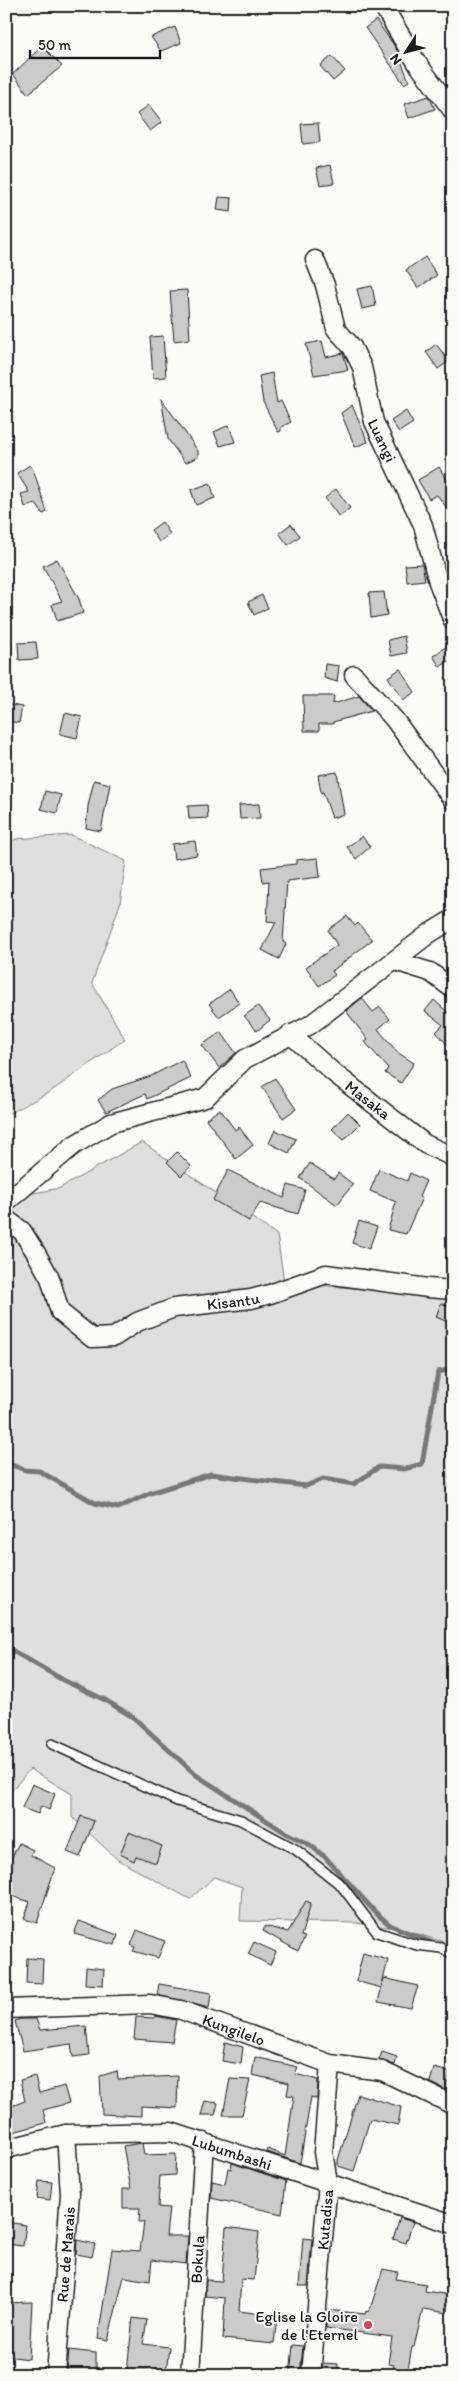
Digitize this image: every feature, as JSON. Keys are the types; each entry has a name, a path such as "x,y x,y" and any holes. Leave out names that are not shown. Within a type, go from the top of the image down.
{"street":[{"path":"383,6 417,63 453,111"},
{"name":"Luangi","path":"315,260 325,285 336,328 352,348 362,367 374,422 423,525 438,582 453,621"},
{"path":"354,675 394,719 453,800"},
{"path":"6,1202 74,1146 112,1123 205,1098 245,1059 310,1025 430,933 453,919"},
{"path":"395,961 430,972 453,989"},
{"name":"Masaka","path":"290,1034 334,1073 425,1144 453,1157"},
{"name":"Kisantu","path":"6,1219 22,1231 50,1278 60,1312 92,1338 114,1337 137,1322 174,1308 251,1299 326,1274 453,1290"},
{"name":"Kungilelo","path":"6,2009 150,2004 181,2010 330,2064 382,2071 453,2105"},
{"name":"Kutadisa","path":"312,2375 328,2182 323,2152 330,2064"},
{"name":"Lubumbashi","path":"6,2149 66,2134 171,2132 453,2224"},
{"name":"Rue de Marais","path":"56,2375 70,2194 66,2134"},
{"name":"Bokula","path":"190,2375 204,2142"}],"lane":[{"path":"52,1744 177,1801 241,1820 295,1850 341,1885 377,1932 417,1945 441,1948 453,1954"}],"shaded area":[{"path":"71,835 126,861 120,904 92,983 125,1039 50,1092 6,1115 6,846 16,839"},
{"path":"142,1142 277,1235 284,1282 453,1297 453,1945 402,1929 356,1923 240,1921 242,1887 214,1877 190,1899 118,1860 72,1817 72,1794 30,1769 8,1795 6,1794 6,1197 60,1188"}],"building":[{"path":"376,20 396,48 409,81 404,84 365,28"},
{"path":"175,27 181,43 161,51 151,37"},
{"path":"42,46 62,66 28,94 13,74"},
{"path":"332,56 345,71 333,81 320,66"},
{"path":"429,96 435,109 409,118 404,104"},
{"path":"149,105 162,122 150,131 137,114"},
{"path":"318,123 320,142 303,144 301,124"},
{"path":"330,165 334,183 320,185 316,168"},
{"path":"219,197 232,198 231,212 217,210"},
{"path":"425,257 437,275 418,288 406,270"},
{"path":"372,286 376,306 362,309 357,289"},
{"path":"187,290 190,339 174,341 170,291"},
{"path":"163,336 166,377 153,378 150,337"},
{"path":"322,341 326,357 343,353 348,370 314,375 306,344"},
{"path":"436,344 449,361 438,369 426,352"},
{"path":"272,373 277,403 281,401 291,422 281,427 281,431 278,432 263,402 259,376"},
{"path":"161,398 198,451 198,457 185,463 168,439"},
{"path":"352,405 368,442 355,447 341,413"},
{"path":"406,411 413,423 399,432 391,421"},
{"path":"229,425 235,442 220,446 214,432"},
{"path":"30,465 47,512 43,514 36,504 25,507 21,494 29,492 17,473"},
{"path":"439,467 453,490 453,516 437,495 429,499 418,480"},
{"path":"210,483 215,498 196,505 191,490"},
{"path":"336,489 350,508 339,517 325,498"},
{"path":"162,522 170,534 159,542 151,530"},
{"path":"291,524 300,536 288,545 279,533"},
{"path":"57,559 79,599 83,613 57,621 52,604 62,601 43,566"},
{"path":"422,564 425,580 407,582 405,565"},
{"path":"384,592 387,615 371,618 369,593"},
{"path":"262,595 268,608 254,615 248,602"},
{"path":"404,636 407,653 391,656 388,640"},
{"path":"36,642 38,659 19,660 18,643"},
{"path":"447,646 453,658 440,667 433,656"},
{"path":"325,664 339,666 337,682 324,678"},
{"path":"400,669 415,692 403,700 388,677"},
{"path":"303,696 334,696 333,704 359,696 372,711 333,722 333,724 319,724 319,731 304,731"},
{"path":"6,704 22,707 19,723 6,721"},
{"path":"65,713 82,717 77,738 60,734"},
{"path":"337,772 344,814 332,818 323,792 321,793 318,775"},
{"path":"94,780 110,784 101,831 86,828 88,806"},
{"path":"45,791 61,795 57,813 41,809"},
{"path":"259,804 260,818 240,819 239,805"},
{"path":"207,805 208,818 189,819 188,806"},
{"path":"362,836 370,847 356,859 347,847"},
{"path":"195,841 197,855 174,859 172,844"},
{"path":"318,858 320,877 287,881 283,942 286,944 279,959 262,950 276,922 267,921 269,881 263,882 261,868 296,864 296,860"},
{"path":"347,916 355,926 358,923 372,940 332,971 335,975 319,986 306,967 337,945 328,930"},
{"path":"230,989 239,1003 219,1017 209,1004"},
{"path":"362,998 373,1012 380,1007 390,1019 378,1029 397,1052 414,1063 401,1083 385,1073 388,1068 365,1042 368,1040 346,1011"},
{"path":"434,1000 453,1017 453,1051 436,1032 443,1025 425,1011"},
{"path":"258,1006 270,1020 257,1031 244,1016"},
{"path":"221,1032 236,1053 219,1068 202,1045"},
{"path":"182,1060 191,1078 147,1099 145,1094 106,1112 98,1100 112,1089 151,1076"},
{"path":"275,1078 296,1109 283,1118 262,1087"},
{"path":"220,1109 235,1130 239,1127 253,1145 236,1159 206,1119"},
{"path":"348,1112 360,1124 344,1140 332,1129"},
{"path":"275,1130 296,1139 289,1153 269,1143"},
{"path":"177,1152 191,1166 181,1176 167,1162"},
{"path":"310,1163 334,1179 338,1173 353,1184 337,1205 300,1178"},
{"path":"379,1169 407,1181 410,1173 426,1181 419,1197 422,1198 406,1234 388,1230 396,1202 370,1191"},
{"path":"228,1170 284,1198 288,1185 305,1190 298,1214 260,1203 249,1221 213,1200"},
{"path":"359,1221 377,1227 369,1249 352,1243"},
{"path":"441,1303 453,1308 453,1324 436,1317"},
{"path":"32,1784 55,1794 49,1810 41,1806 38,1814 22,1808"},
{"path":"81,1816 94,1821 80,1857 67,1852"},
{"path":"129,1832 162,1846 156,1863 136,1856 134,1861 120,1854"},
{"path":"19,1843 33,1850 31,1855 55,1868 37,1923 24,1919 30,1902 6,1894 6,1877 10,1861"},
{"path":"306,1901 311,1903 301,1936 305,1937 298,1951 263,1931 265,1926 288,1932"},
{"path":"79,1921 118,1935 115,1945 74,1934"},
{"path":"137,1930 165,1941 158,1958 133,1951 135,1947 131,1945"},
{"path":"254,1942 276,1952 270,1965 248,1954"},
{"path":"363,1953 388,1960 381,1988 356,1981"},
{"path":"27,1958 43,1959 42,1984 26,1983"},
{"path":"86,1967 104,1969 103,1985 85,1984"},
{"path":"384,1978 418,1986 411,2008 378,2002"},
{"path":"159,1984 211,1993 209,2008 157,1995"},
{"path":"155,2016 176,2020 172,2042 134,2039 136,2017 155,2018"},
{"path":"20,2019 36,2019 40,2030 86,2026 89,2055 73,2057 71,2044 23,2051 15,2021"},
{"path":"225,2042 243,2047 241,2064 222,2061"},
{"path":"382,2052 397,2057 395,2065 379,2060"},
{"path":"255,2057 298,2067 295,2074 318,2080 317,2099 311,2097 300,2163 267,2152 268,2149 285,2156 294,2096 287,2095 289,2083 252,2075"},
{"path":"434,2068 450,2072 446,2090 430,2082"},
{"path":"117,2071 118,2079 178,2076 177,2108 141,2106 141,2116 102,2114 100,2076"},
{"path":"35,2076 39,2093 64,2086 69,2103 43,2110 46,2123 6,2134 6,2108 25,2101 20,2080"},
{"path":"230,2079 250,2080 242,2115 223,2115"},
{"path":"358,2094 401,2107 398,2125 370,2119 354,2171 338,2166 338,2160"},
{"path":"205,2101 218,2103 215,2115 201,2115"},
{"path":"142,2143 144,2155 176,2154 175,2175 160,2176 158,2207 169,2208 166,2236 188,2236 186,2264 152,2260 150,2281 124,2277 108,2340 98,2338 112,2249 140,2251 144,2222 139,2222 140,2208 123,2208 123,2189 131,2189 123,2146"},
{"path":"232,2163 286,2181 282,2214 211,2198 212,2181 225,2184 228,2168 231,2169"},
{"path":"39,2181 52,2182 50,2200 37,2198"},
{"path":"400,2218 413,2222 406,2243 393,2239"},
{"path":"6,2222 26,2225 23,2246 6,2244"},
{"path":"226,2227 259,2232 254,2280 241,2279 239,2311 277,2316 274,2344 223,2339 225,2298 205,2296 206,2280 222,2281"},
{"path":"303,2238 312,2239 308,2286 299,2286"},
{"path":"77,2240 95,2244 92,2257 76,2254"},
{"path":"383,2269 398,2272 396,2279 426,2284 425,2291 450,2295 447,2313 423,2309 414,2347 412,2347 407,2375 392,2375 394,2365 388,2364 392,2337 326,2328 327,2310 365,2314 366,2311 369,2312"},
{"path":"32,2302 29,2359 6,2356 9,2321 6,2321 6,2303"},
{"path":"133,2318 147,2320 143,2344 169,2347 166,2372 139,2369 138,2372 127,2370"},
{"path":"293,2345 303,2346 300,2375 290,2375"},
{"path":"69,2350 96,2353 96,2375 67,2375"},
{"path":"323,2363 338,2364 338,2375 322,2375"}],"waterway":[{"path":"6,1463 25,1470 39,1471 95,1503 118,1508 150,1493 211,1474 306,1486 323,1479 354,1484 379,1467 404,1469 422,1464 438,1372 453,1369"},
{"path":"6,1647 133,1717 196,1775 286,1833 310,1845 325,1857 377,1914 390,1925 433,1943"}],"place":[{"name":"Eglise la Gloire de l'Eternel","path":"368,2325"}]}
